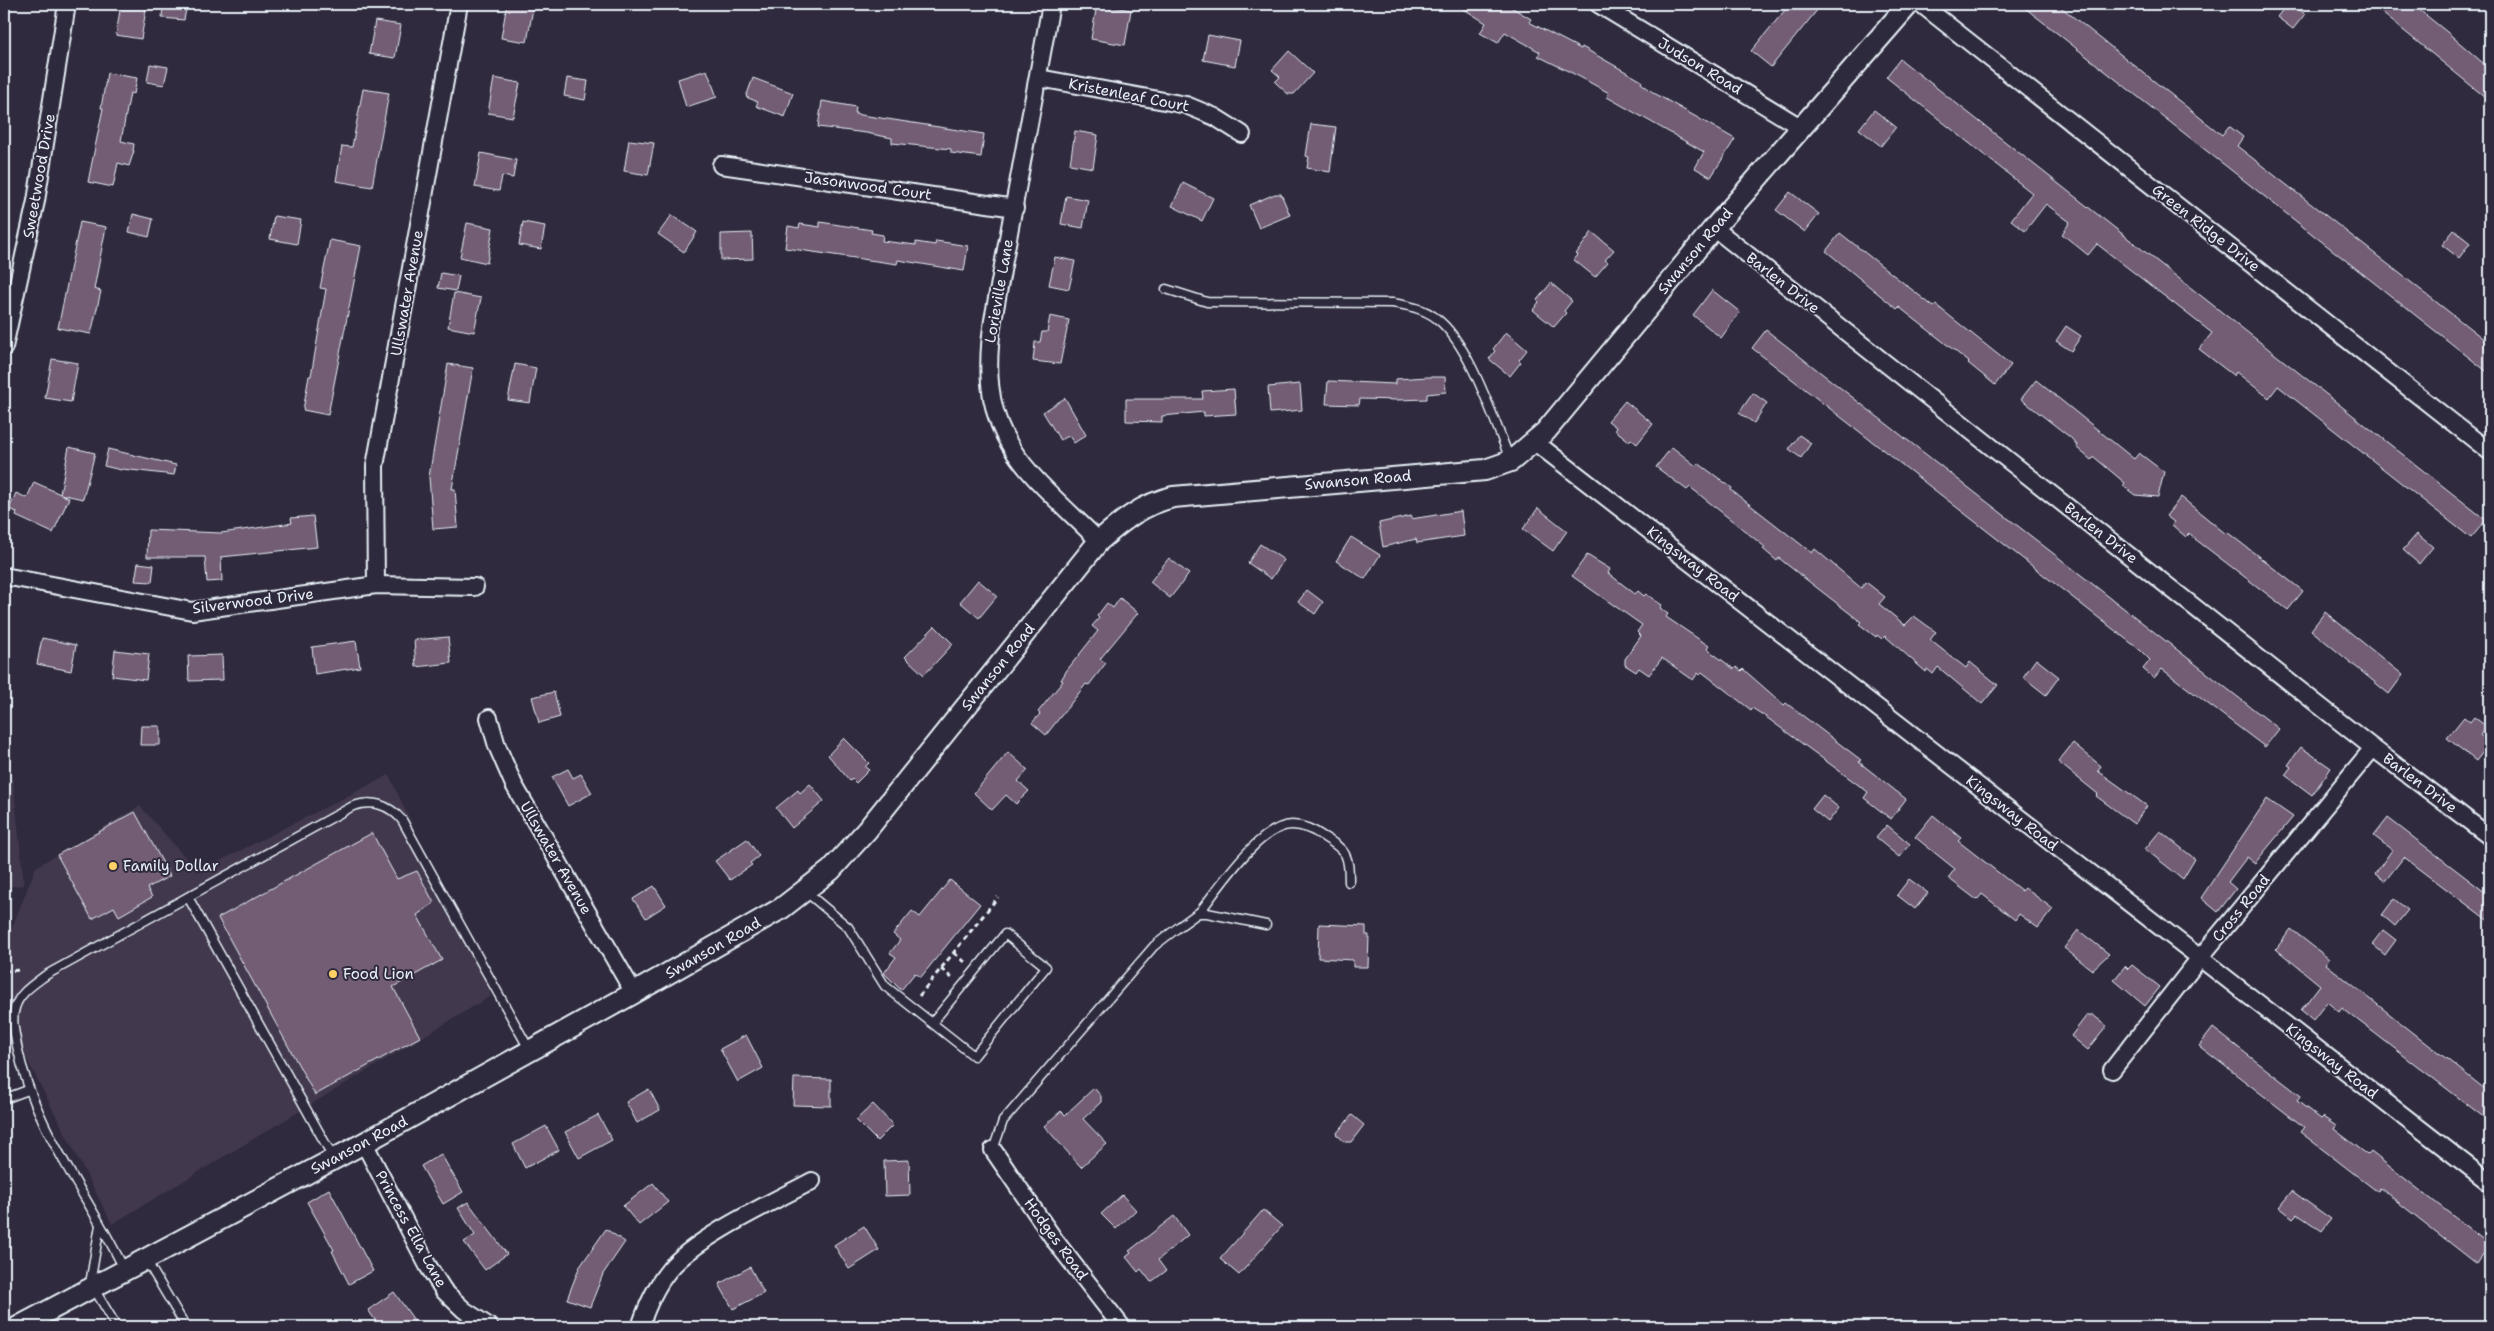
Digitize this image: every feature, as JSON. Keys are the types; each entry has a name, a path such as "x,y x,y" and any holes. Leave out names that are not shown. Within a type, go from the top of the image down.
{"street":[{"name":"Sweetwood Drive","path":"4,347 36,201 67,4"},
{"name":"Ullswater Avenue","path":"376,585 375,466 460,4"},
{"name":"Lorieville Lane","path":"1051,4 989,349 988,378 992,404 1000,429 1011,450 1024,467 1099,541"},
{"name":"Judson Road","path":"1598,4 1802,128"},
{"name":"Swanson Road","path":"18,1327 364,1143 634,993 782,908 805,891 848,853 1099,541 1134,512 1160,500 1173,497 1485,470 1511,461 1535,442 1558,418 1714,228 1909,4"},
{"name":"Green Ridge Drive","path":"1921,4 2490,452"},
{"name":"Kristenleaf Court","path":"1039,78 1186,105 1215,117 1242,134"},
{"name":"Jasonwood Court","path":"721,164 1015,208"},
{"name":"Barlen Drive","path":"1714,228 2373,748 2490,837"},
{"name":"Kingsway Road","path":"1535,442 2490,1183"},
{"name":"Silverwood Drive","path":"4,576 192,611 376,585 475,587"},
{"name":"Ullswater Avenue","path":"489,718 497,746 514,785 634,993"},
{"name":"Cross Road","path":"2112,1070 2199,959 2373,748"},
{"name":"Princess Ella Lane","path":"364,1143 428,1266 444,1291 464,1310 490,1327"},
{"name":"Hodges Road","path":"993,1150 1056,1242 1122,1327"},
{"path":"640,1327 656,1288 671,1268 688,1252 812,1181"}],"lane":[{"path":"1166,289 1207,302 1393,303 1421,310 1445,325 1463,352 1511,461"},
{"path":"125,1270 45,1126 28,1090 13,1024 15,1008 22,995 46,975 353,806 364,802 385,806 394,811 402,820 530,1051"},
{"path":"993,1150 1003,1121 1102,1004 1154,946 1199,913 1227,876 1271,831 1292,825 1310,828 1344,850 1349,861 1349,882"},
{"path":"805,891 848,927 885,986 911,1006 932,1023 974,1056 1046,967 1005,934 932,1023"},
{"path":"188,897 334,1159"},
{"path":"1199,913 1215,914 1266,925"},
{"path":"4,1099 28,1090"},
{"path":"100,1225 91,1288 117,1327"},
{"path":"146,1259 186,1327"}],"path":[{"path":"911,1006 998,897"},
{"path":"954,953 966,962"},
{"path":"941,969 952,978"},
{"path":"4,971 21,970"}],"shaded area":[{"path":"389,775 491,996 112,1224 4,1015 4,948 36,867 140,806 198,872"},
{"path":"13,779 24,885 4,887 4,780"}],"building":[{"path":"121,4 147,4 141,39 116,35"},
{"path":"163,4 187,4 184,20 162,18"},
{"path":"507,4 533,8 527,42 501,38"},
{"path":"1097,4 1131,10 1125,45 1091,39"},
{"path":"1456,4 1506,4 1531,19 1529,22 1581,49 1582,47 1642,81 1641,83 1654,93 1735,139 1711,177 1695,168 1704,152 1607,97 1609,93 1538,56 1540,52 1505,32 1498,43 1480,33 1486,23"},
{"path":"1790,4 1822,4 1771,67 1751,51"},
{"path":"2020,4 2057,4 2222,135 2229,126 2243,137 2237,146 2490,344 2490,374"},
{"path":"2287,4 2292,4 2305,14 2293,29 2277,17"},
{"path":"2371,4 2412,4 2447,32 2490,69 2490,101"},
{"path":"375,21 401,25 395,58 369,54"},
{"path":"1208,35 1240,41 1235,66 1203,60"},
{"path":"1289,51 1313,73 1294,94 1288,94 1275,82 1280,77 1272,70"},
{"path":"1900,59 2486,520 2471,538 2278,386 2269,398 2236,372 2234,376 2199,349 2212,333 2097,244 2088,255 2062,234 2070,222 2046,204 2025,231 2011,220 2032,193 1886,77"},
{"path":"150,64 168,67 164,85 147,82"},
{"path":"707,70 717,97 686,107 678,79"},
{"path":"107,73 137,78 134,94 130,93 121,141 134,144 134,151 129,166 118,163 113,187 88,182 103,108 101,108"},
{"path":"494,78 520,83 513,117 488,113"},
{"path":"567,78 588,81 585,100 564,96"},
{"path":"753,78 793,93 785,117 756,106 758,102 746,97"},
{"path":"363,89 389,93 372,187 336,181 342,146 352,147"},
{"path":"822,101 856,107 855,114 984,134 981,157 951,153 951,149 892,143 892,138 866,133 818,127"},
{"path":"1874,110 1896,127 1881,146 1859,129"},
{"path":"1311,124 1336,127 1330,172 1307,168 1309,157 1306,156"},
{"path":"1075,131 1098,135 1093,168 1070,164"},
{"path":"629,140 654,143 648,175 624,171"},
{"path":"481,153 516,160 513,178 502,176 499,191 475,187"},
{"path":"1183,183 1213,198 1202,221 1172,206"},
{"path":"1790,192 1819,214 1805,232 1776,210"},
{"path":"1275,194 1281,194 1290,215 1259,228 1249,205"},
{"path":"1066,196 1088,200 1083,228 1061,224"},
{"path":"133,214 153,219 149,237 129,232"},
{"path":"672,215 697,232 684,252 658,234"},
{"path":"274,216 301,220 297,244 270,239"},
{"path":"80,222 106,227 94,289 101,291 91,334 58,328"},
{"path":"523,222 545,226 541,249 519,245"},
{"path":"820,222 872,230 871,233 883,235 882,241 916,245 916,242 935,245 936,241 968,246 964,271 898,260 897,264 785,248 788,226 799,228 800,224 820,227"},
{"path":"467,223 493,228 487,263 460,257"},
{"path":"2454,230 2470,243 2459,258 2442,245"},
{"path":"1592,232 1614,250 1605,260 1608,262 1595,277 1574,260 1578,255 1576,254"},
{"path":"752,233 753,259 721,260 721,234"},
{"path":"1840,233 1934,307 1936,305 2011,365 1995,385 1969,362 1899,307 1897,309 1826,251"},
{"path":"330,240 361,246 328,415 303,410 309,376 311,376 326,289 320,288"},
{"path":"1055,257 1075,261 1069,289 1049,285"},
{"path":"441,273 459,276 456,291 438,288"},
{"path":"1551,283 1572,301 1564,311 1566,313 1554,327 1533,310 1539,302 1537,300"},
{"path":"1712,290 1740,312 1721,338 1693,315"},
{"path":"454,293 481,298 474,332 448,327"},
{"path":"1050,316 1069,320 1060,364 1033,361 1035,342 1040,342 1042,332 1047,332"},
{"path":"2066,326 2081,336 2071,351 2056,341"},
{"path":"1766,330 2279,729 2265,747 2162,669 2154,678 2143,669 2150,660 2140,650 1752,348"},
{"path":"1506,332 1527,350 1519,360 1521,362 1510,376 1489,359 1495,351 1493,349"},
{"path":"52,359 78,363 71,402 45,398"},
{"path":"448,364 473,368 452,489 455,489 458,527 433,529 429,477"},
{"path":"515,364 536,368 530,403 508,400"},
{"path":"1445,377 1446,392 1427,394 1427,399 1360,399 1359,405 1326,404 1328,381 1395,384 1395,379"},
{"path":"2036,380 2134,459 2139,453 2164,472 2158,497 2135,495 2123,486 2125,483 2094,457 2091,460 2076,447 2077,445 2071,438 2021,399"},
{"path":"1300,384 1302,410 1270,413 1268,387"},
{"path":"1234,389 1236,414 1204,416 1204,412 1162,416 1162,422 1126,421 1126,399 1203,399 1202,391"},
{"path":"1753,393 1767,403 1754,423 1739,413"},
{"path":"1065,398 1086,435 1074,443 1069,436 1060,440 1043,412"},
{"path":"1625,401 1653,424 1637,444 1631,439 1629,441 1615,430 1616,427 1608,421"},
{"path":"1799,435 1811,443 1801,458 1789,449"},
{"path":"69,447 95,453 83,499 60,494"},
{"path":"1672,447 1696,466 1698,463 1732,488 1731,490 1812,553 1815,549 1861,588 1866,582 1885,597 1879,604 1905,625 1914,616 1936,632 1930,640 1966,668 1970,662 1998,685 1982,704 1938,667 1933,674 1927,669 1926,672 1885,636 1882,639 1877,635 1876,637 1859,624 1861,622 1779,558 1777,561 1763,549 1765,547 1690,487 1687,490 1656,467"},
{"path":"108,449 176,465 174,475 121,470 104,466"},
{"path":"34,482 69,498 53,533 16,516 17,512 9,509 16,493 27,498"},
{"path":"2181,497 2226,534 2227,532 2303,591 2288,610 2189,534 2186,537 2172,525 2174,522 2166,516"},
{"path":"1538,508 1567,531 1553,551 1523,529"},
{"path":"1461,511 1464,536 1417,543 1416,539 1383,547 1379,523 1411,516 1411,519"},
{"path":"313,516 317,547 221,557 222,581 207,582 205,557 147,557 148,530 221,533 292,523 291,518"},
{"path":"2417,534 2433,547 2419,564 2403,550"},
{"path":"1351,537 1380,555 1365,579 1336,561"},
{"path":"1260,544 1284,560 1271,579 1248,563"},
{"path":"1587,555 1610,569 1608,573 1635,594 1638,591 1644,596 1646,594 1662,605 1660,608 1668,614 1666,617 1709,646 1707,649 1734,669 1736,667 1741,671 1743,669 1784,705 1786,703 1861,760 1859,762 1906,799 1891,819 1864,798 1868,792 1766,717 1752,708 1751,710 1702,672 1700,675 1698,673 1693,680 1662,658 1649,675 1639,668 1636,672 1625,665 1625,659 1641,636 1637,632 1642,625 1572,576"},
{"path":"1169,558 1189,574 1170,598 1150,582"},
{"path":"138,563 154,565 152,582 135,581"},
{"path":"978,580 997,596 979,618 960,602"},
{"path":"1307,590 1323,602 1315,614 1298,602"},
{"path":"1120,598 1138,613 1100,659 1106,663 1089,685 1086,684 1046,735 1032,723 1040,714 1038,712 1063,681 1061,680 1067,670 1098,631 1092,626 1099,618 1097,616 1107,603 1113,608"},
{"path":"2325,612 2403,675 2389,694 2311,630"},
{"path":"935,626 953,644 924,675 905,657"},
{"path":"448,637 451,663 416,667 414,640"},
{"path":"42,638 76,645 71,671 37,664"},
{"path":"356,641 360,667 315,674 312,647"},
{"path":"115,650 149,654 146,680 112,676"},
{"path":"222,655 223,680 189,681 188,656"},
{"path":"2036,659 2059,677 2046,695 2023,677"},
{"path":"554,692 560,717 539,723 532,697"},
{"path":"2464,717 2470,722 2474,717 2487,727 2480,735 2490,743 2476,761 2447,738"},
{"path":"141,726 160,726 160,745 140,745"},
{"path":"844,738 869,763 865,767 869,770 856,783 852,779 850,781 828,755"},
{"path":"2073,743 2101,766 2098,771 2147,806 2134,824 2096,796 2098,794 2058,762"},
{"path":"2301,747 2331,768 2312,795 2285,775 2291,767 2288,765"},
{"path":"1008,752 1028,770 1018,781 1029,791 1016,804 1006,795 992,810 974,793"},
{"path":"568,769 573,778 581,774 592,793 568,806 552,777"},
{"path":"810,784 824,801 792,828 776,808 798,790 800,793"},
{"path":"1823,795 1839,808 1828,822 1812,809"},
{"path":"2267,799 2293,817 2255,863 2247,857 2228,882 2236,889 2218,912 2201,898"},
{"name":"Family Dollar","path":"135,812 170,876 147,888 152,897 119,916 114,907 92,919 57,855"},
{"path":"1933,815 1961,838 1958,841 2022,891 2025,888 2053,909 2038,928 2019,914 2015,920 1982,894 1977,900 1948,878 1955,869 1915,837"},
{"path":"2388,818 2490,896 2490,922 2404,857 2385,881 2375,874 2392,850 2374,836"},
{"path":"1887,825 1910,844 1899,857 1876,838"},
{"path":"2160,831 2195,859 2183,879 2145,849"},
{"name":"Food Lion","path":"372,833 397,879 417,871 434,903 417,915 442,960 393,987 420,1037 315,1095 218,918"},
{"path":"747,839 759,856 750,863 752,865 730,880 715,861"},
{"path":"1909,879 1928,893 1915,909 1897,895"},
{"path":"950,880 980,904 921,977 915,973 901,990 884,973 896,957 890,953 900,940 893,934 912,911 920,917"},
{"path":"654,886 666,905 646,918 633,899"},
{"path":"2394,899 2408,910 2395,926 2382,915"},
{"path":"1319,924 1366,926 1366,935 1369,935 1368,967 1353,967 1353,960 1318,958"},
{"path":"2291,929 2329,959 2326,964 2490,1093 2490,1122 2342,1008 2339,1012 2327,1002 2313,1020 2301,1010 2320,985 2276,949"},
{"path":"2078,930 2109,954 2092,970 2064,948"},
{"path":"2383,930 2396,940 2385,955 2372,944"},
{"path":"2132,965 2160,987 2145,1006 2114,980 2125,966 2128,969"},
{"path":"2087,1015 2093,1015 2107,1026 2088,1050 2071,1036"},
{"path":"2213,1028 2301,1096 2297,1101 2321,1119 2323,1117 2336,1126 2334,1129 2368,1155 2371,1152 2490,1245 2477,1264 2380,1188 2378,1191 2374,1189 2300,1132 2304,1127 2199,1046"},
{"path":"746,1035 763,1068 738,1082 720,1049"},
{"path":"794,1078 831,1079 831,1106 793,1105"},
{"path":"1094,1088 1101,1096 1101,1102 1083,1119 1107,1144 1081,1167 1044,1126 1061,1111 1065,1115"},
{"path":"649,1089 660,1110 637,1123 626,1102"},
{"path":"873,1104 893,1125 877,1141 856,1120"},
{"path":"598,1115 612,1140 579,1158 565,1132"},
{"path":"1352,1115 1364,1125 1351,1142 1345,1142 1336,1134"},
{"path":"546,1126 559,1150 525,1168 513,1144"},
{"path":"441,1154 463,1192 443,1204 421,1166"},
{"path":"909,1160 910,1195 885,1196 884,1161"},
{"path":"653,1183 668,1202 639,1225 623,1206"},
{"path":"329,1189 373,1271 349,1284 332,1251 334,1250 307,1202"},
{"path":"2292,1191 2331,1219 2322,1231 2297,1214 2293,1218 2279,1207"},
{"path":"1122,1195 1136,1210 1116,1229 1101,1214"},
{"path":"468,1202 507,1254 485,1270 464,1242 475,1235 458,1208"},
{"path":"1263,1210 1282,1226 1239,1275 1220,1259"},
{"path":"1174,1216 1188,1235 1158,1260 1166,1271 1151,1282 1141,1269 1138,1272 1126,1257 1131,1253 1129,1251"},
{"path":"864,1226 879,1250 849,1269 834,1245"},
{"path":"606,1229 625,1242 603,1274 590,1307 567,1299 579,1268"},
{"path":"750,1267 764,1293 733,1309 719,1284"},
{"path":"394,1292 419,1327 380,1327 368,1310"}],"place":[{"name":"Family Dollar","path":"113,866"},
{"name":"Food Lion","path":"333,974"}]}
